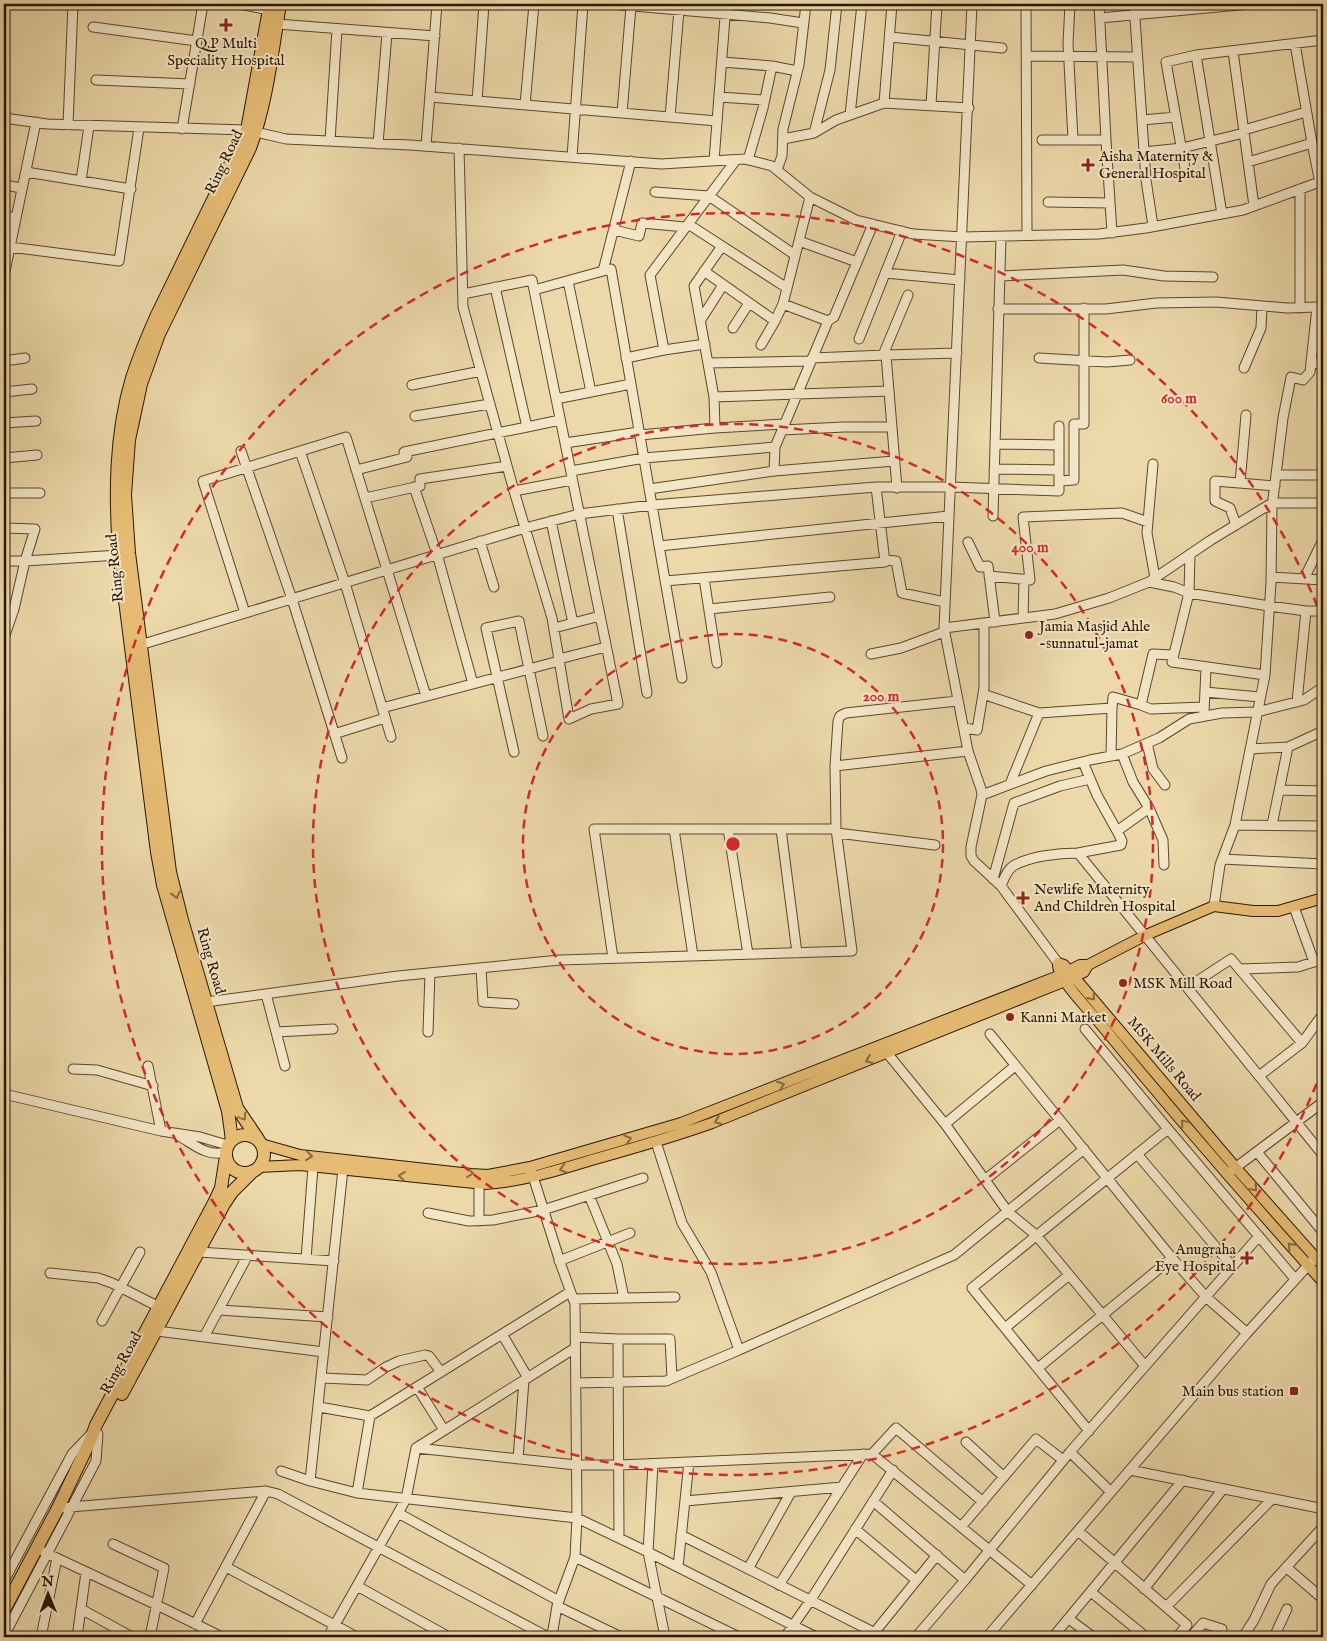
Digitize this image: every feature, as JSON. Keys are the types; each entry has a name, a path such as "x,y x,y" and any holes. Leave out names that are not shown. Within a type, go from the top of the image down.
{"highway":[{"name":"Ring Road","path":"4,1610 42,1551 58,1508 221,1188 228,1148 228,1111 163,884 119,555 116,479 118,449 132,378 143,346 156,317 252,131 262,107 276,24 273,6"},
{"name":"Ring Road","path":"259,1142 237,1108 170,872 140,645 129,552 125,495 134,412 144,375 159,334 250,148 273,6"},
{"path":"242,1135 251,1136 259,1142 264,1152 263,1160 256,1169 246,1172 237,1171 230,1166 228,1148 242,1135"},
{"name":"Ring Road","path":"94,1435 104,1429 224,1204 232,1192 256,1169"}],"main road":[{"path":"259,1142 300,1155 471,1174 488,1175 532,1172 656,1142 712,1123 884,1049 1067,976 1086,971 1088,965 1146,935 1214,906 1253,911 1278,911 1323,898"},
{"name":"MSK Mills Road","path":"1058,963 1058,970 1067,976 1323,1266"},
{"name":"MSK Mills Road","path":"1067,976 1227,1174 1323,1282"},
{"path":"256,1169 300,1165 479,1184 500,1184 682,1123 884,1049"}],"street":[{"path":"68,125 73,4"},
{"path":"182,129 203,4"},
{"path":"240,4 273,6"},
{"path":"426,146 437,4"},
{"path":"477,101 484,4"},
{"path":"525,105 534,4"},
{"path":"572,157 583,4"},
{"path":"611,4 803,22"},
{"path":"714,161 726,4"},
{"path":"777,170 782,156 783,128 797,71 806,4"},
{"path":"814,133 830,70 837,4"},
{"path":"850,115 862,4"},
{"path":"884,103 892,4"},
{"path":"931,106 937,4"},
{"path":"972,4 944,630 968,751 982,795 971,847 971,856 1001,886 1058,963"},
{"path":"1026,4 1027,235"},
{"path":"1070,4 1069,58 1073,140"},
{"path":"1099,4 1112,232"},
{"path":"1134,4 1136,56 1152,226"},
{"path":"1100,18 1134,16 1203,6 1250,4"},
{"path":"622,113 631,6"},
{"path":"670,117 679,10"},
{"path":"276,24 435,36"},
{"path":"93,27 197,41"},
{"path":"330,141 338,29"},
{"path":"378,144 387,33"},
{"path":"890,37 1002,48"},
{"path":"1186,174 1166,62 1196,55 1323,40"},
{"path":"4,118 68,125 252,131 286,139 459,148 661,164 748,160 772,166 810,197 856,220 913,234 1001,237 1099,234 1244,210 1300,189 1322,183 1312,143 1294,44"},
{"path":"1233,51 1254,206"},
{"path":"1196,55 1222,214"},
{"path":"1026,56 1069,58 1136,56"},
{"path":"722,62 772,66 797,71"},
{"path":"748,160 772,66"},
{"path":"96,80 190,84"},
{"path":"430,97 717,121"},
{"path":"719,97 764,100"},
{"path":"783,139 814,133 836,120 884,103 968,108"},
{"path":"1144,152 1182,148 1210,142 1306,112"},
{"path":"1142,120 1176,117"},
{"path":"4,276 36,122"},
{"path":"81,181 89,126"},
{"path":"10,247 119,261 139,128"},
{"path":"1042,140 1106,140"},
{"path":"1248,162 1312,143"},
{"path":"459,148 463,307 554,628 569,719 590,709 618,704 532,280 463,294"},
{"path":"664,350 650,274 736,160"},
{"path":"603,271 632,161"},
{"path":"26,172 131,189"},
{"path":"4,185 22,188"},
{"path":"1300,189 1300,308"},
{"path":"655,192 709,196 795,255"},
{"path":"761,345 783,304 810,197"},
{"path":"1048,202 1110,203"},
{"path":"4,216 16,218"},
{"path":"614,230 639,236 642,223 687,226 787,288"},
{"path":"774,471 775,447 783,427 828,321 834,317 873,224"},
{"path":"859,339 902,231"},
{"path":"993,516 1001,237"},
{"path":"799,241 857,262"},
{"path":"716,428 714,397 694,286 722,246"},
{"path":"534,290 611,269 682,678"},
{"path":"1001,276 1123,270 1164,276 1212,277"},
{"path":"704,271 775,320"},
{"path":"885,273 960,280"},
{"path":"568,281 591,392"},
{"path":"700,321 723,285"},
{"path":"495,287 527,427"},
{"path":"896,488 885,355 908,295"},
{"path":"998,309 1106,309 1156,303 1216,302 1262,307 1317,308 1310,372 1303,380 1291,377 1283,418 1272,502 1271,577 1264,674 1235,825 1220,865 1214,906"},
{"path":"733,328 749,303"},
{"path":"783,304 828,321"},
{"path":"1244,368 1261,328 1262,307"},
{"path":"1059,481 1074,480 1074,424 1084,424 1084,308"},
{"path":"626,358 705,344"},
{"path":"708,363 957,353"},
{"path":"4,361 25,358"},
{"path":"1039,358 1084,362 1130,360"},
{"path":"1311,361 1323,365"},
{"path":"412,385 481,371"},
{"path":"556,399 631,384"},
{"path":"4,392 32,389"},
{"path":"714,397 889,392"},
{"path":"415,416 490,404"},
{"path":"1240,483 1246,415"},
{"path":"4,423 36,420"},
{"path":"356,470 407,456 404,452 560,420"},
{"path":"140,645 480,541 579,514 652,505 876,487 1059,491 1059,426"},
{"path":"565,443 639,433 716,428 892,427"},
{"path":"245,613 203,481 346,437 426,696"},
{"path":"995,444 1059,445"},
{"path":"514,492 572,475 644,458 775,447"},
{"path":"242,451 292,599 342,758"},
{"path":"300,451 345,583 391,737"},
{"path":"4,458 37,456"},
{"path":"649,489 774,471 894,461"},
{"path":"1152,580 1146,533 1153,464"},
{"path":"365,498 420,486 420,479 508,466"},
{"path":"994,469 1059,470"},
{"path":"1276,475 1323,475"},
{"path":"1236,525 1230,508 1215,501 1215,481 1274,486"},
{"path":"414,487 437,554 473,684"},
{"path":"876,487 884,560"},
{"path":"4,493 40,492"},
{"path":"871,654 901,648 944,630 1055,614 1109,598 1152,580 1272,502 1323,503"},
{"path":"617,509 648,693"},
{"path":"989,576 1030,580 1023,517 1122,513 1148,522"},
{"path":"659,546 949,516"},
{"path":"552,521 573,623"},
{"path":"4,528 35,529 25,561 14,609 4,638"},
{"path":"1304,579 1323,540"},
{"path":"480,541 494,587"},
{"path":"968,542 980,567 988,566 995,622"},
{"path":"1190,554 1190,593 1172,662 1206,668 1264,674"},
{"path":"4,560 25,561 119,555"},
{"path":"665,581 884,562 884,560 896,562 902,594 945,602"},
{"path":"1271,577 1323,580"},
{"path":"704,578 717,662"},
{"path":"1023,618 1024,579"},
{"path":"1152,580 1190,593 1269,606 1306,611 1323,611"},
{"path":"709,609 830,597"},
{"path":"4,609 14,609"},
{"path":"1296,702 1306,611"},
{"path":"554,628 600,616"},
{"path":"514,752 486,628 519,620 543,736"},
{"path":"964,728 977,730 983,694 984,623"},
{"path":"382,708 606,647"},
{"path":"1141,705 1153,654 1174,655"},
{"path":"1204,716 1206,668"},
{"path":"982,795 1046,771 1122,754 1147,743 1189,719 1222,713 1258,712 1304,700 1323,687"},
{"path":"1205,692 1260,697"},
{"path":"983,694 1039,713 1112,708"},
{"path":"1111,756 1113,697 1151,709 1204,707"},
{"path":"206,1002 430,972 560,960 852,951 836,831 836,766 838,721 840,716 846,713 957,701"},
{"path":"1010,784 1039,713"},
{"path":"334,734 385,718"},
{"path":"1250,750 1288,747 1323,731"},
{"path":"1147,743 1152,769 1165,785"},
{"path":"1272,825 1288,747"},
{"path":"836,766 968,751"},
{"path":"1122,754 1133,782 1149,808 1163,840 1164,865"},
{"path":"1001,886 1005,874 1012,867 1023,862 1053,854 1078,853 1120,845 1122,841 1082,762"},
{"path":"993,879 1014,803 1060,786 1090,779"},
{"path":"1280,790 1323,791"},
{"path":"1117,831 1149,808"},
{"path":"1235,825 1323,826"},
{"path":"674,829 693,956"},
{"path":"728,829 748,954"},
{"path":"781,829 797,953"},
{"path":"613,958 594,830 781,829 836,831 935,845"},
{"path":"1078,853 1323,1155"},
{"path":"1222,859 1323,864"},
{"path":"1239,968 1298,967 1319,961 1294,907"},
{"path":"1188,987 1231,959 1302,1043"},
{"path":"481,968 483,1002 514,1004"},
{"path":"428,1032 430,972"},
{"path":"266,994 285,1066"},
{"path":"1259,1076 1302,1043 1323,1014"},
{"path":"276,1032 333,1029"},
{"path":"1085,1029 1295,1279"},
{"path":"990,1034 1172,1258 1206,1297 1246,1334"},
{"path":"884,1049 945,1124 1008,1212 1036,1236 1145,1366"},
{"path":"148,1066 161,1131"},
{"path":"945,1124 1016,1066"},
{"path":"73,1069 96,1070 153,1086"},
{"path":"4,1094 172,1133 210,1154 216,1154 228,1148"},
{"path":"1227,1174 1323,1102"},
{"path":"986,1179 1060,1120"},
{"path":"1089,1431 972,1288 1168,1129"},
{"path":"656,1142 682,1223 711,1272 739,1350"},
{"path":"576,1383 666,1381 954,1255 1084,1149"},
{"path":"1257,1152 1323,1232"},
{"path":"1138,1154 1232,1266"},
{"path":"306,1259 313,1166"},
{"path":"310,1481 343,1169"},
{"path":"58,1508 266,1491 278,1494 549,1637 553,1630 558,1604 575,1557 577,1518 575,1304 532,1172"},
{"path":"428,1213 469,1221 479,1221 543,1210 642,1178"},
{"path":"479,1184 479,1221"},
{"path":"589,1195 617,1264 624,1298"},
{"path":"560,1261 630,1233"},
{"path":"916,1637 1070,1452 1258,1236"},
{"path":"102,1322 140,1252"},
{"path":"199,1252 334,1261"},
{"path":"204,1337 248,1255"},
{"path":"987,1637 1246,1334 1315,1257"},
{"path":"1038,1368 1172,1258"},
{"path":"50,1273 98,1278 159,1307"},
{"path":"1005,1328 1069,1276"},
{"path":"318,1407 370,1416 502,1334 572,1295 624,1298 675,1297"},
{"path":"219,1310 328,1317"},
{"path":"157,1331 324,1352"},
{"path":"502,1334 526,1379 518,1459"},
{"path":"575,1337 670,1339 672,1378"},
{"path":"618,1338 619,1538"},
{"path":"328,1637 406,1499 416,1448 575,1348"},
{"path":"322,1378 367,1380 402,1360 425,1355 429,1356 441,1372"},
{"path":"417,1387 444,1430"},
{"path":"358,1493 370,1416"},
{"path":"779,1585 842,1487 868,1454 896,1428 983,1502"},
{"path":"4,1636 42,1551 71,1507 96,1461 94,1435"},
{"path":"4,1581 72,1454 94,1435"},
{"path":"961,1527 1036,1439 1064,1460"},
{"path":"966,1442 1004,1477"},
{"path":"416,1448 576,1465 653,1464 868,1454 893,1470 1032,1585"},
{"path":"1070,1452 1111,1492"},
{"path":"678,1567 689,1462"},
{"path":"653,1464 648,1552 665,1637"},
{"path":"785,1637 893,1470"},
{"path":"1130,1470 1319,1508 1323,1511"},
{"path":"281,1471 310,1481 358,1493 577,1518 816,1637"},
{"path":"1053,1637 1183,1480"},
{"path":"685,1501 842,1487"},
{"path":"1144,1589 1223,1489"},
{"path":"195,1624 266,1491"},
{"path":"748,1569 791,1492"},
{"path":"1166,1607 1272,1499"},
{"path":"873,1501 965,1580"},
{"path":"398,1513 558,1604 622,1637"},
{"path":"1243,1637 1254,1620 1271,1584 1323,1527"},
{"path":"855,1529 916,1580"},
{"path":"1078,1531 1187,1625 1177,1637"},
{"path":"681,1535 883,1637"},
{"path":"113,1544 164,1568 155,1604 150,1637"},
{"path":"42,1551 222,1637"},
{"path":"874,1633 937,1555"},
{"path":"575,1557 738,1637"},
{"path":"41,1637 57,1558"},
{"path":"226,1567 357,1637"},
{"path":"1286,1567 1323,1598"},
{"path":"76,1637 86,1572"},
{"path":"357,1586 449,1637"},
{"path":"1091,1592 1146,1637"},
{"path":"81,1609 116,1633 132,1637"},
{"path":"1274,1637 1287,1609"},
{"path":"1069,1619 1093,1637"},
{"path":"1191,1637 1203,1623 1222,1629"}],"place":[{"name":"Q.P Multi Speciality Hospital","path":"226,25"},
{"name":"Aisha Maternity & General Hospital","path":"1088,165"},
{"name":"Jamia Masjid Ahle -sunnatul-jamat","path":"1029,635"},
{"name":"Newlife Maternity And Children Hospital","path":"1023,898"},
{"name":"MSK Mill Road","path":"1123,983"},
{"name":"Kanni Market","path":"1010,1017"},
{"name":"Anugraha Eye Hospital","path":"1247,1258"},
{"name":"Main bus station","path":"1294,1391"}]}
